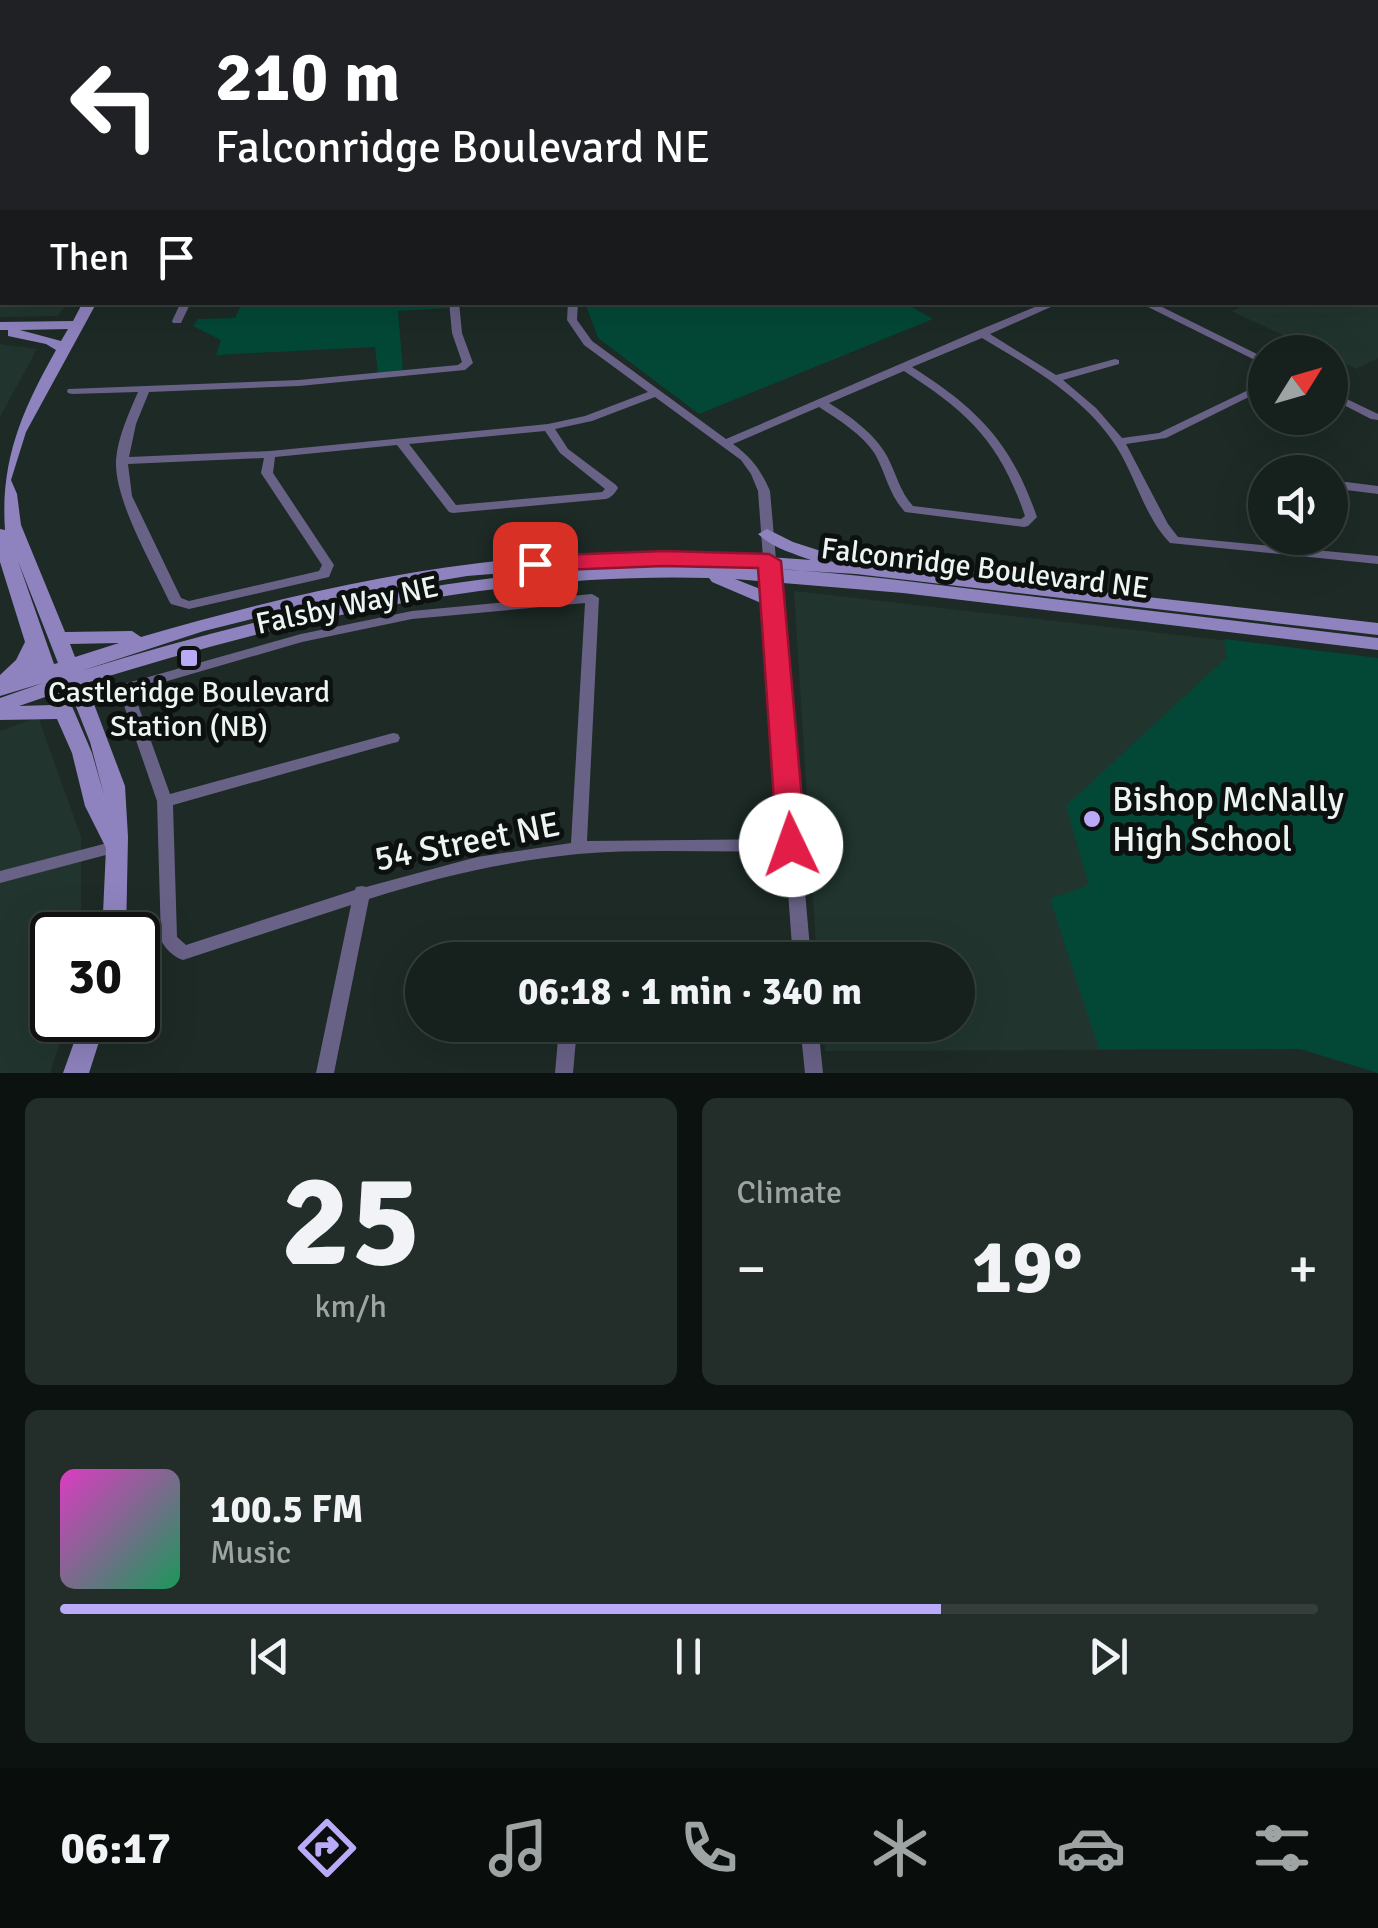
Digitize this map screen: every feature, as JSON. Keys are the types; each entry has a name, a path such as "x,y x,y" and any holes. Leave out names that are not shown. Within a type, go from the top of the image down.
{"main road":[{"path":"42,325 84,305"},
{"path":"88,305 18,432 2,484 9,494 12,525 114,786 114,912"},
{"path":"4,331 42,325 75,328"},
{"path":"4,331 75,328"},
{"path":"4,331 50,340 64,348"},
{"path":"0,534 34,642 82,753 96,806 115,847"},
{"path":"767,534 787,546 850,566"},
{"name":"Falconridge Boulevard NE","path":"71,674 156,637 304,599 455,572 602,559 770,568 1372,646"},
{"name":"Falconridge Boulevard NE","path":"0,688 49,680 193,641 382,598 535,578 850,566 1378,629"},
{"path":"698,572 748,587 773,601"},
{"path":"58,638 156,637"},
{"path":"0,688 24,664 34,642"},
{"name":"Falconridge Boulevard NE","path":"0,705 49,680"},
{"path":"0,714 62,712"},
{"path":"76,1073 87,1042"}],"street":[{"path":"178,322 185,305"},
{"path":"72,390 298,383 462,368 468,362 457,333 454,305"},
{"path":"573,305 572,320 588,343 726,443 758,474 764,491 800,942"},
{"path":"726,443 1049,305"},
{"path":"1150,305 1248,354"},
{"path":"981,333 1054,378 1119,442 1145,485 1164,533 1174,540 1248,542"},
{"path":"1054,378 1115,362"},
{"path":"822,404 849,421 875,447 894,477 902,504 909,510 1024,523 1031,517 1020,476 996,442 944,392 906,368"},
{"path":"145,389 130,424 122,462 126,496 176,601 189,605 324,574 328,565 267,473 270,454"},
{"path":"122,462 270,454 548,426 588,419 655,393"},
{"path":"1119,442 1162,436 1248,393"},
{"path":"1348,403 1376,417"},
{"path":"401,442 453,509 606,496 612,488 564,451 548,426"},
{"path":"1348,486 1378,490"},
{"path":"1348,554 1378,560"},
{"name":"Falsby Way NE","path":"169,940 165,800 126,688 301,638 412,616 592,598 579,848"},
{"path":"165,800 392,738"},
{"name":"54 Street NE","path":"169,940 183,953 362,892 475,864 579,848 791,845"},
{"path":"0,877 115,847"},
{"path":"325,1073 362,892"},
{"path":"564,1073 566,1042"},
{"path":"811,1042 814,1073"}],"shaded area":[{"path":"0,305 66,305 58,316 0,317"},
{"path":"1245,305 1378,305 1378,358 1356,369 1348,365 1348,335 1283,335 1231,311"},
{"path":"0,344 37,349 0,417"},
{"name":"Bishop McNally High School","path":"794,591 1378,658 1378,1073 1300,1049 825,1051 824,1042 975,1042 975,942 816,942"},
{"path":"38,717 81,837 81,912 30,912 30,1042 60,1042 50,1073 0,1073 0,731"}],"green space":[{"path":"241,305 448,305 398,311 403,370 378,373 375,347 216,355 221,340 193,326 198,319 235,318"},
{"path":"586,305 908,305 933,319 699,414 598,338"},
{"path":"1224,639 1378,658 1378,1073 1301,1049 1099,1049 1050,899 1089,885 1066,806 1227,657"}],"place":[{"name":"Castleridge Boulevard Station (NB)","path":"189,658"},
{"name":"Bishop McNally High School","path":"1092,819"}],"route":[{"path":"535,564 664,558 769,561 791,845"}]}
